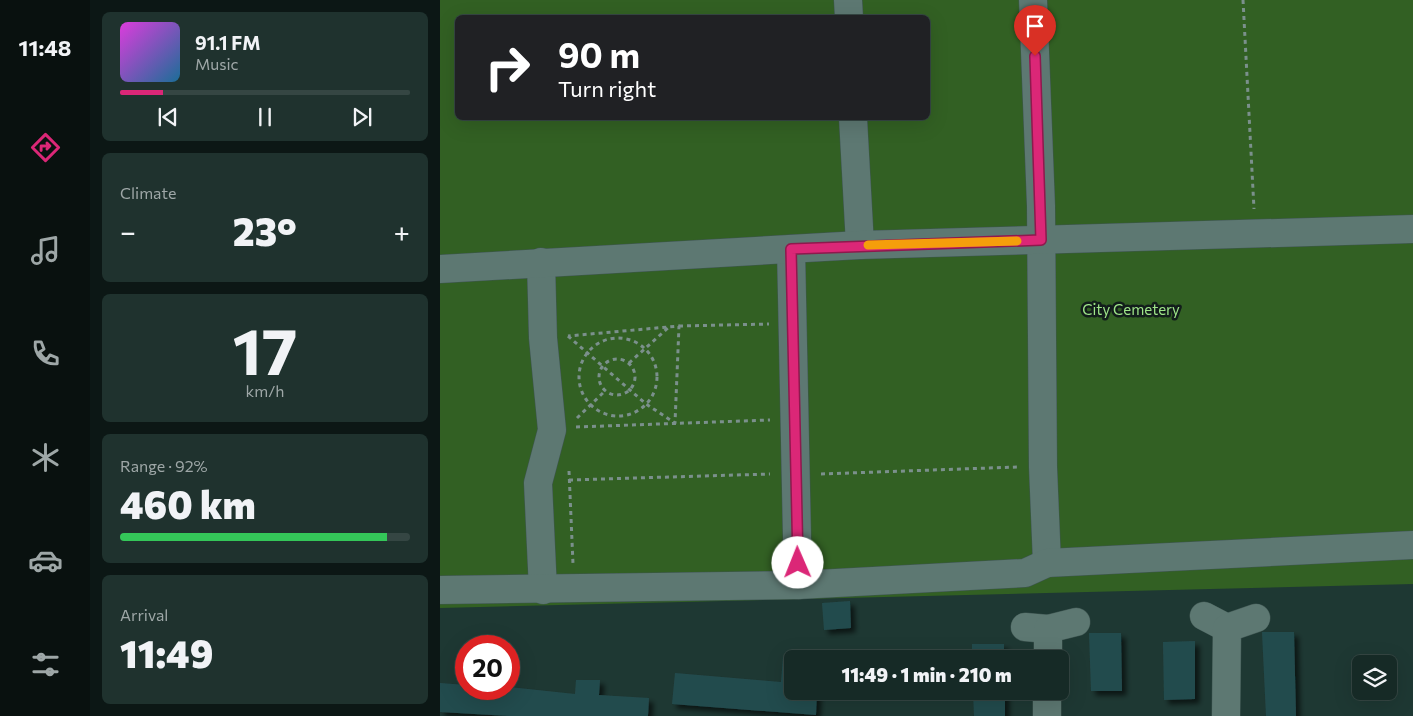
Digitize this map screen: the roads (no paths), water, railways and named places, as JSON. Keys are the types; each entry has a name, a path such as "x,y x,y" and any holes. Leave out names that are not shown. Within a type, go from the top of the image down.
{"street":[{"path":"848,0 849,15"},
{"path":"1033,0 1041,240 1042,467 1046,563"},
{"path":"853,120 860,245"},
{"path":"440,268 860,245 1413,229"},
{"path":"791,249 798,585"},
{"path":"541,262 556,337 560,429 538,483 543,590"},
{"path":"440,590 798,585 1025,573 1046,563 1413,545"},
{"path":"1226,716 1215,622 1256,618"},
{"path":"1045,650 1037,628 1076,622"},
{"path":"1047,700 1047,716"}],"park label":[{"name":"City Cemetery","path":"1131,310"}]}
